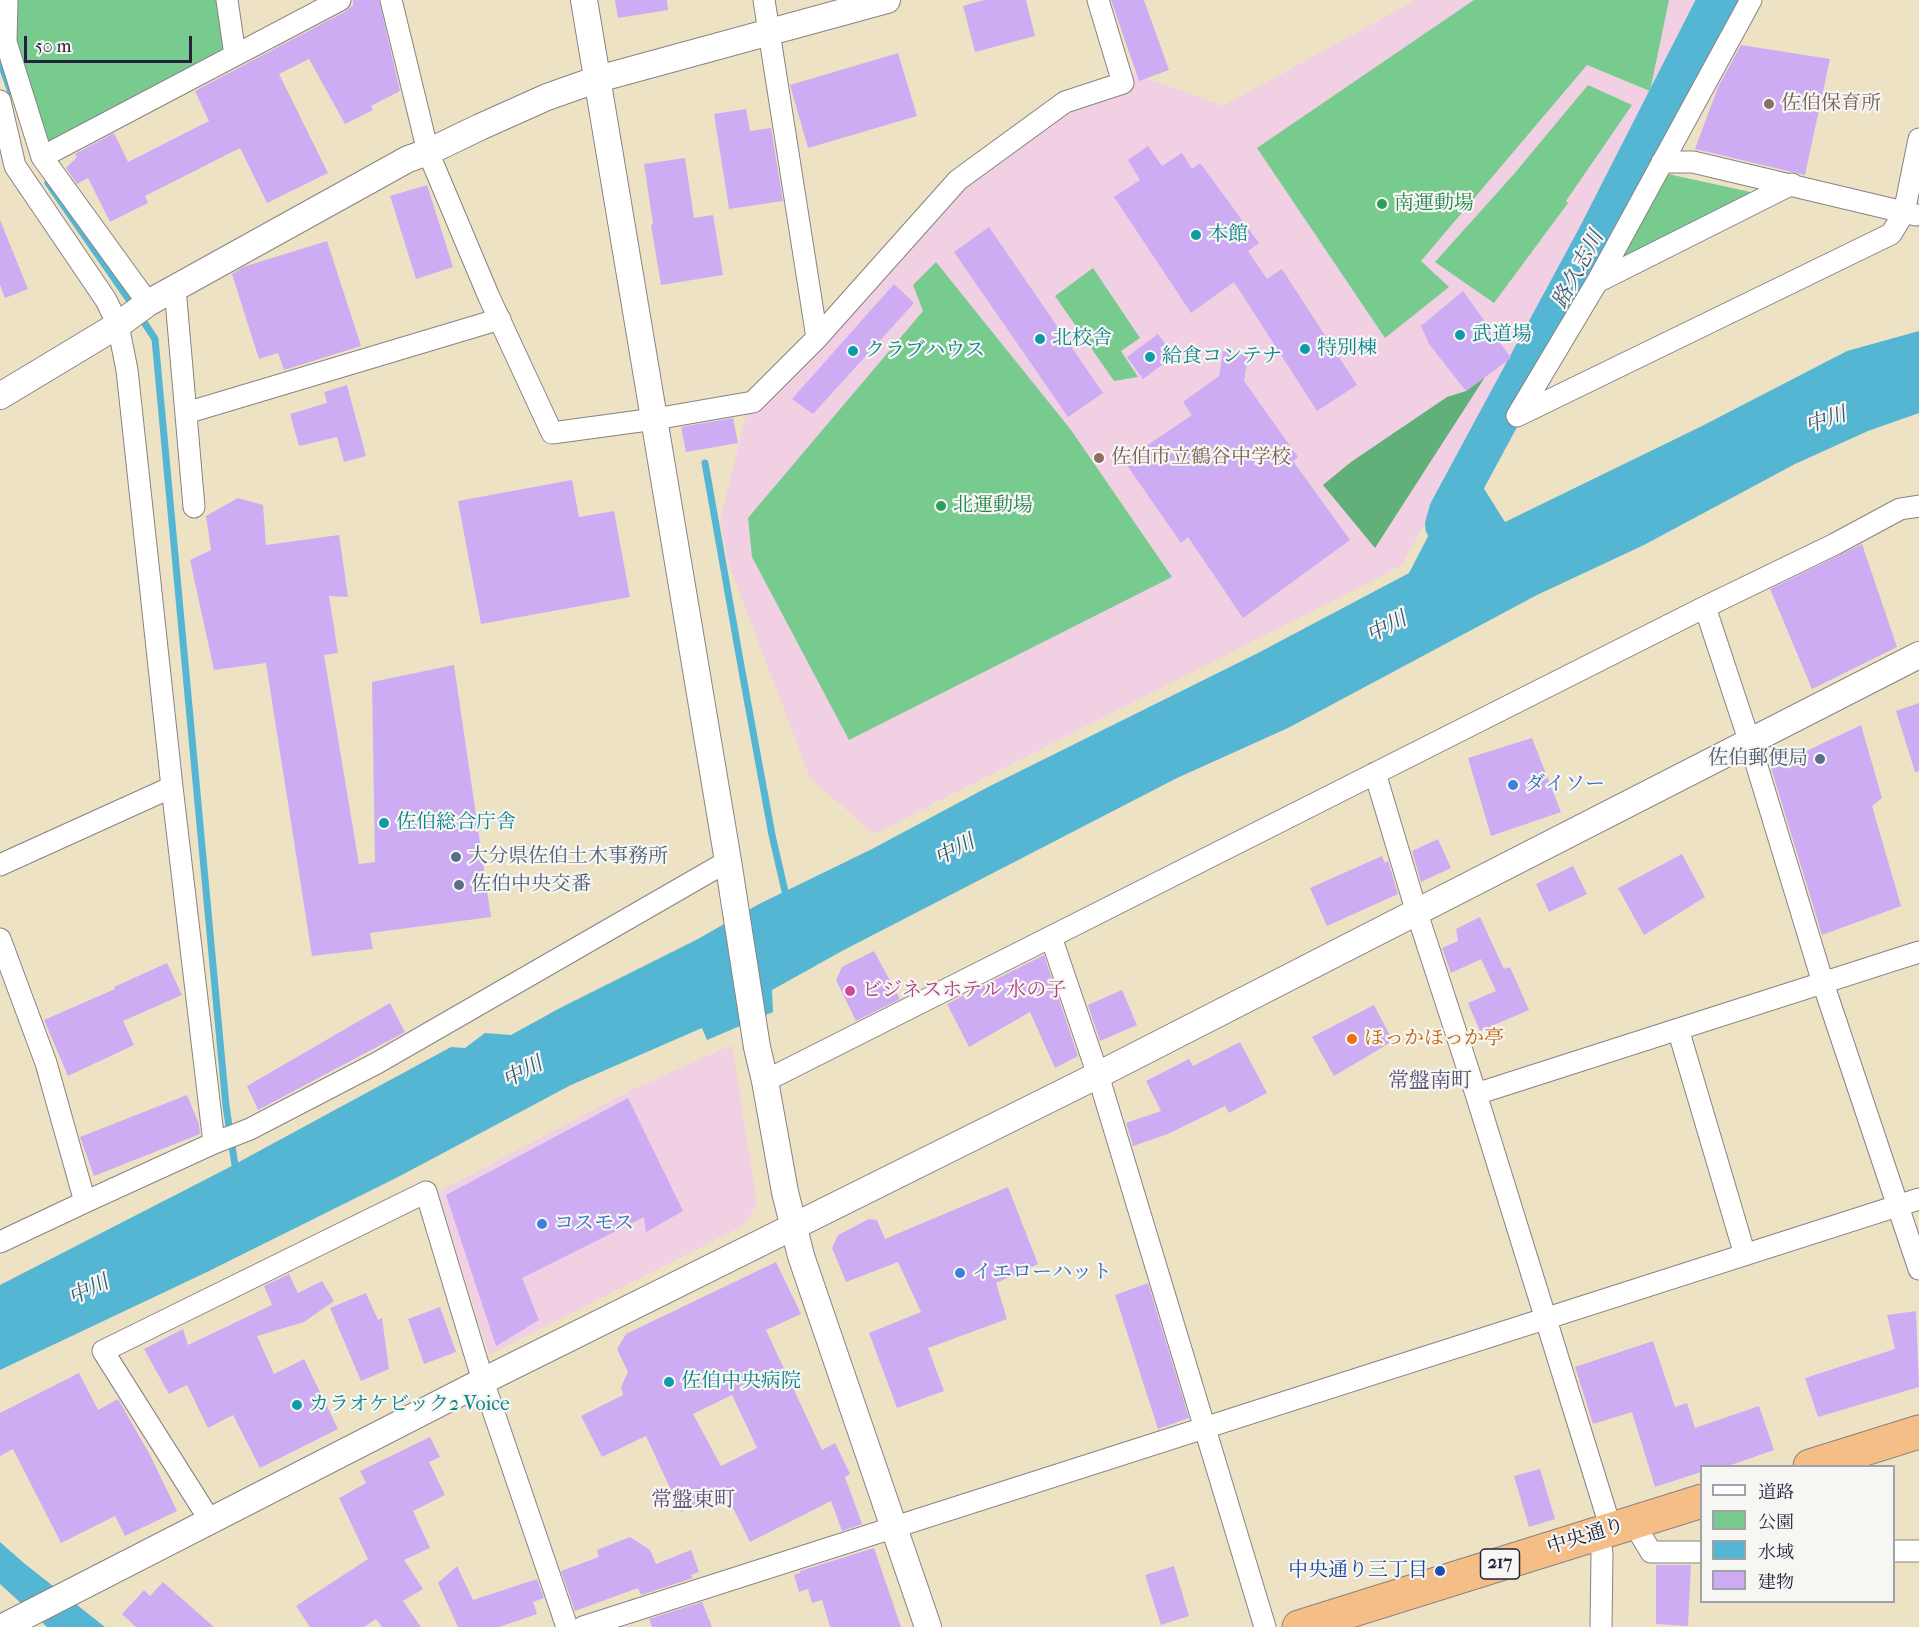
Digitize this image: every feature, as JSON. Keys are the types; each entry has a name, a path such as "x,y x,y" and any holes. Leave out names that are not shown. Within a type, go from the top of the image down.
{"highway":[{"path":"1816,1465 1919,1432"},
{"name":"中央通り","path":"1299,1627 1700,1501"}],"street":[{"path":"7,0 6,42 42,157 134,313 127,370 172,787 225,1139"},
{"path":"227,0 235,55"},
{"path":"42,157 340,0"},
{"path":"391,0 428,152 500,320 552,433 655,419 753,402 817,338 958,180 1065,102 1123,83 1098,0"},
{"path":"584,0 757,1047 793,1226 801,1256 928,1627"},
{"path":"764,0 817,338"},
{"path":"0,396 175,288 408,159 547,97 598,80 886,0"},
{"path":"1752,0 1598,282 1518,416 1891,234 1912,214 1919,139"},
{"path":"0,101 15,166 106,300 134,313"},
{"path":"1662,162 1693,162 1912,214"},
{"path":"1598,282 1792,184"},
{"path":"175,288 195,507"},
{"path":"186,413 500,320"},
{"path":"765,1081 1705,607 1835,544 1900,509 1919,506"},
{"path":"1705,607 1749,740 1823,983 1919,1269"},
{"path":"3,1627 483,1381 1098,1075 1919,654"},
{"path":"1376,773 1417,913 1476,1094 1545,1319 1615,1528 1601,1627"},
{"path":"0,864 172,787"},
{"path":"0,1242 225,1139 377,1063 728,861"},
{"path":"1051,937 1098,1075 1265,1627"},
{"path":"0,939 46,1063 85,1202"},
{"path":"1476,1094 1919,952"},
{"path":"1678,1029 1745,1255"},
{"path":"210,1522 102,1350 426,1192 483,1381 567,1627"},
{"path":"584,1627 1919,1199"},
{"path":"1615,1528 1651,1552 1700,1552"},
{"path":"1895,1551 1919,1551"}],"shaded area":[{"name":"佐伯市立鶴谷中学校","path":"1416,0 1696,0 1631,157 1401,566 874,834 810,778 729,565 720,521 751,394 946,179 1064,94 1132,73 1223,106"},
{"path":"732,1045 757,1203 744,1225 489,1355 438,1192 629,1091"}],"green space":[{"path":"13,0 224,0 230,53 45,150 13,43"},
{"name":"南運動場","path":"1474,0 1669,0 1650,91 1587,65 1421,261 1449,287 1385,338 1257,148"},
{"path":"1588,85 1632,105 1566,201 1568,203 1494,303 1435,262 1514,174"},
{"path":"1668,174 1755,193 1618,260"},
{"name":"北運動場","path":"936,262 1071,430 1172,577 849,740 752,557 748,518 923,311 913,285"},
{"path":"1093,268 1140,338 1121,351 1138,377 1114,381 1055,296"},
{"path":"1485,377 1375,548 1323,485 1351,462 1447,397 1466,391"}],"water":[{"name":"中川","path":"1919,331 1919,413 1868,431 1795,464 1644,545 1537,595 1288,728 1177,778 842,951 772,990 773,1012 707,1040 702,1028 571,1085 398,1177 207,1272 0,1370 0,1285 226,1169 451,1047 465,1048 485,1033 511,1035 698,939 759,904 1256,654 1409,573 1462,471 1476,476 1505,522 1702,426 1847,351"},
{"path":"0,1542 105,1627 47,1627 0,1584"}],"building":[{"path":"353,0 379,0 400,91 371,106 373,110 345,124 309,59 279,74 328,173 267,203 240,148 145,196 148,203 110,222 88,178 77,184 66,168 77,157 75,154 114,133 128,162 209,121 195,91 346,11 353,5"},
{"path":"615,0 667,0 668,10 618,18"},
{"path":"984,0 1026,0 1035,36 975,52 963,6"},
{"path":"1111,0 1144,0 1169,70 1139,81"},
{"path":"1741,45 1830,59 1805,175 1695,149 1718,87"},
{"path":"898,53 917,116 808,148 790,85"},
{"path":"746,109 750,131 771,128 783,201 729,209 714,114"},
{"name":"本館","path":"1148,146 1162,166 1182,153 1192,169 1200,163 1259,243 1248,251 1267,279 1282,269 1357,385 1317,411 1234,282 1191,313 1114,197 1140,180 1128,160"},
{"path":"685,158 694,218 713,215 723,275 661,285 644,164"},
{"path":"427,185 453,267 416,279 390,196"},
{"path":"0,220 28,289 5,298 0,285"},
{"name":"北校舎","path":"989,227 1103,393 1068,417 954,252"},
{"path":"327,241 361,346 284,370 278,353 259,359 232,274 243,267"},
{"name":"クラブハウス","path":"894,284 914,303 813,414 792,399"},
{"name":"武道場","path":"1463,291 1511,358 1466,391 1429,344 1421,326"},
{"name":"給食コンテナ","path":"1158,334 1174,356 1143,379 1127,357"},
{"path":"1223,351 1248,356 1244,381 1298,457 1293,461 1350,540 1243,618 1188,537 1181,543 1124,461 1192,415 1183,402 1219,376"},
{"path":"347,385 366,456 344,462 337,437 299,446 290,414 327,403 324,392"},
{"path":"733,418 738,443 686,452 681,427"},
{"path":"572,480 579,517 614,511 630,597 481,624 458,501"},
{"name":"佐伯総合庁舎","path":"238,498 263,505 266,545 339,535 348,597 329,596 338,653 324,655 359,864 375,862 372,682 454,665 491,917 370,933 373,949 312,956 266,663 214,670 190,560 211,550 206,516"},
{"path":"1862,544 1897,647 1812,689 1770,589"},
{"path":"1919,703 1919,771 1915,772 1896,711"},
{"path":"1861,725 1882,798 1872,806 1901,906 1822,935 1771,768"},
{"name":"ダイソー","path":"1532,738 1561,812 1491,836 1468,758"},
{"path":"1438,839 1451,868 1421,882 1412,851"},
{"path":"1682,854 1705,897 1644,935 1618,888"},
{"path":"1382,856 1385,863 1388,861 1398,894 1327,926 1310,888"},
{"path":"1573,866 1587,894 1549,912 1536,884"},
{"path":"1480,917 1504,969 1510,967 1529,1010 1480,1031 1468,1003 1496,991 1481,959 1451,973 1442,948 1458,941 1456,929"},
{"path":"874,951 900,999 856,1021 836,980 842,967"},
{"path":"1044,955 1078,1056 1055,1068 1030,1012 969,1047 947,1004"},
{"path":"167,963 182,995 123,1021 134,1045 68,1076 44,1020"},
{"path":"1122,990 1137,1025 1100,1041 1088,1005"},
{"path":"390,1003 405,1032 258,1110 247,1086"},
{"name":"ほっかほっか亭","path":"1374,1005 1393,1041 1334,1076 1312,1037"},
{"path":"1240,1042 1267,1093 1229,1113 1225,1106 1168,1134 1133,1146 1126,1123 1161,1111 1146,1081 1189,1059 1193,1066"},
{"path":"187,1095 199,1124 200,1134 94,1176 80,1137"},
{"name":"コスモス","path":"628,1098 683,1211 646,1232 644,1217 522,1278 539,1320 496,1346 446,1195"},
{"name":"イエローハット","path":"1008,1187 1038,1264 996,1283 1007,1319 928,1348 944,1391 897,1408 869,1333 921,1312 898,1262 846,1282 832,1248 838,1235 869,1219 877,1220 885,1239"},
{"name":"佐伯中央病院","path":"776,1262 801,1314 766,1330 822,1450 835,1443 850,1474 845,1477 862,1524 842,1531 831,1501 750,1542 725,1492 681,1512 646,1436 602,1457 581,1416 623,1395 621,1387 628,1372 617,1349 626,1334","holes":["732,1395 757,1448 721,1466 693,1414"]},
{"path":"289,1274 298,1293 322,1281 334,1301 304,1322 257,1336 274,1374 304,1359 338,1429 260,1468 233,1415 208,1428 187,1385 169,1394 144,1349 183,1329 188,1345 272,1305 264,1286"},
{"path":"1148,1283 1189,1418 1158,1429 1115,1295"},
{"path":"366,1293 378,1320 382,1318 389,1369 361,1381 330,1308"},
{"path":"440,1307 456,1352 424,1364 408,1319"},
{"path":"1916,1311 1919,1387 1818,1417 1805,1378 1895,1349 1887,1315"},
{"path":"1653,1341 1675,1407 1687,1403 1695,1428 1759,1406 1774,1450 1731,1465 1700,1465 1700,1472 1655,1487 1632,1412 1593,1424 1575,1367"},
{"path":"79,1373 98,1410 118,1399 151,1457 177,1511 125,1536 115,1516 61,1543 13,1449 0,1456 0,1413"},
{"path":"430,1437 440,1457 429,1462 445,1495 413,1511 430,1548 404,1560 423,1589 403,1601 421,1627 382,1627 376,1619 364,1627 310,1627 296,1606 368,1559 339,1498 366,1483 360,1471"},
{"path":"1540,1469 1555,1519 1529,1527 1514,1476"},
{"path":"630,1537 650,1550 656,1564 691,1550 699,1572 691,1575 693,1578 641,1595 638,1588 575,1611 561,1571 599,1557 597,1550"},
{"path":"874,1548 901,1627 830,1627 822,1600 812,1603 808,1589 799,1592 794,1575 800,1571"},
{"path":"1656,1565 1691,1565 1688,1626 1656,1624"},
{"path":"457,1566 473,1600 537,1579 544,1598 533,1602 537,1614 499,1627 458,1627 438,1583"},
{"path":"1174,1566 1189,1616 1161,1625 1145,1575"},
{"path":"163,1582 214,1627 136,1627 122,1614 144,1590 150,1596"},
{"path":"702,1602 712,1627 652,1627 649,1619"}],"waterway":[{"name":"路久志川","path":"1445,525 1449,511 1596,239 1718,0"},
{"path":"0,61 11,92"},
{"path":"48,183 134,307"},
{"path":"140,316 155,339 226,1106 236,1172"},
{"path":"705,463 772,835 787,900"}],"place":[{"name":"佐伯保育所","path":"1769,104"},
{"name":"南運動場","path":"1382,204"},
{"name":"本館","path":"1196,235"},
{"name":"武道場","path":"1460,335"},
{"name":"北校舎","path":"1040,339"},
{"name":"特別棟","path":"1305,349"},
{"name":"クラブハウス","path":"853,351"},
{"name":"給食コンテナ","path":"1150,357"},
{"name":"佐伯市立鶴谷中学校","path":"1099,458"},
{"name":"北運動場","path":"941,506"},
{"name":"佐伯郵便局","path":"1820,759"},
{"name":"ダイソー","path":"1513,785"},
{"name":"佐伯総合庁舎","path":"384,823"},
{"name":"大分県佐伯土木事務所","path":"456,857"},
{"name":"佐伯中央交番","path":"459,885"},
{"name":"ビジネスホテル 水の子","path":"850,991"},
{"name":"ほっかほっか亭","path":"1352,1039"},
{"name":"コスモス","path":"542,1224"},
{"name":"イエローハット","path":"960,1273"},
{"name":"佐伯中央病院","path":"669,1382"},
{"name":"カラオケビック2 Voice","path":"297,1405"},
{"name":"中央通り三丁目","path":"1440,1571"}],"district":[{"name":"常盤南町","path":"1430,1082"},
{"name":"常盤東町","path":"693,1501"}]}
